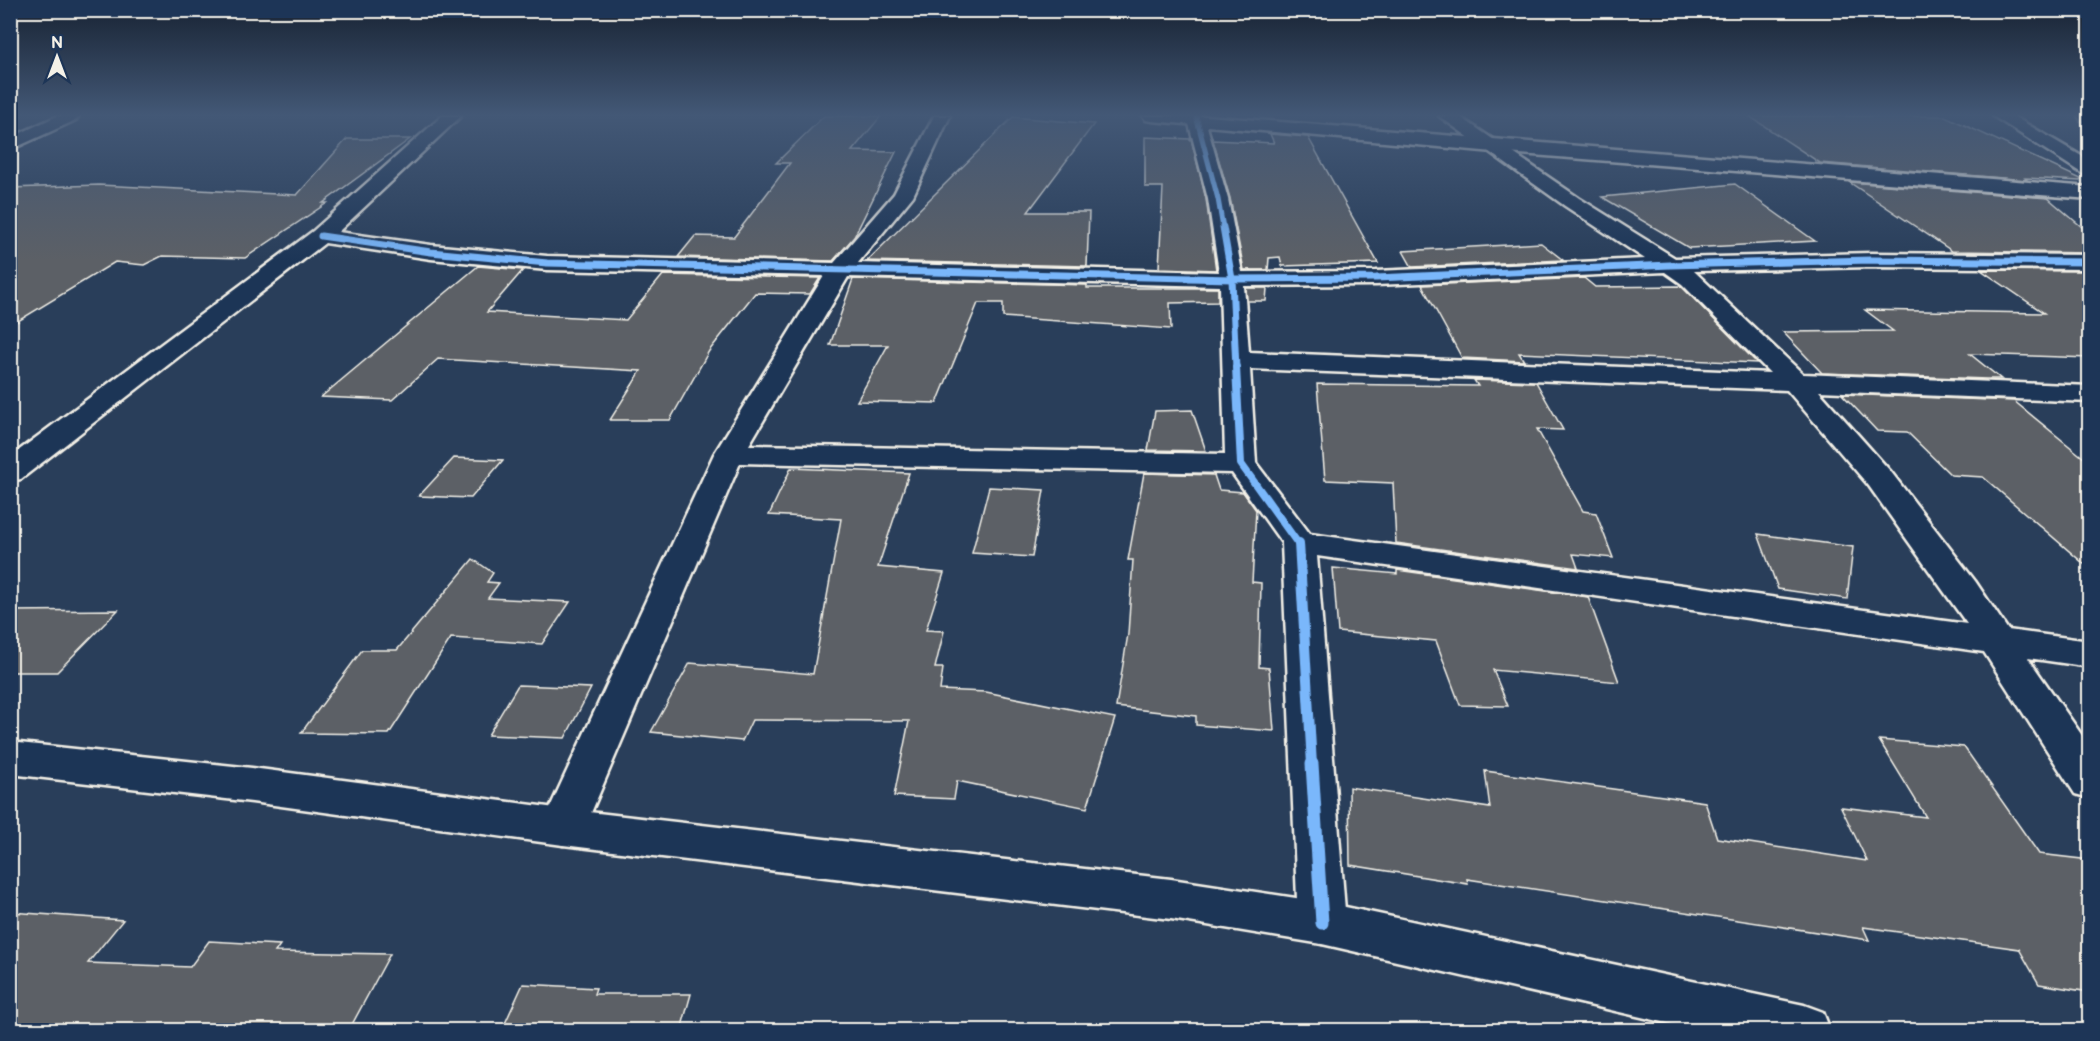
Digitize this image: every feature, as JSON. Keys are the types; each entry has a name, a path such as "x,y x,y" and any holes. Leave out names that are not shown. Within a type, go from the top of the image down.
{"main road":[{"path":"10,472 321,236 399,165"},
{"path":"563,827 729,454 840,270 903,196 918,165"},
{"path":"1209,165 1218,199 1232,279 1241,464 1299,543 1322,923"},
{"path":"1520,165 1572,202 1690,279 1795,382 1880,479 1998,641 2090,782"},
{"path":"1730,165 2090,193"},
{"path":"321,236 431,252 547,263 1232,279 1376,278 1670,264 1871,260 2090,262"},
{"path":"1236,360 2090,394"},
{"path":"729,454 1241,464"},
{"path":"1299,543 2090,654"},
{"path":"10,758 252,785 563,827 1171,899 1322,923 1804,1030"}],"building":[{"path":"324,165 375,165 323,203 327,203 245,258 162,256 144,265 115,262 10,326 10,188 99,185 297,195"},
{"path":"789,165 890,165 854,237 833,261 678,257 695,236 734,237"},
{"path":"965,165 1064,165 1028,212 1089,212 1087,266 867,261"},
{"path":"1145,165 1197,165 1206,199 1216,270 1159,268 1163,187 1145,187"},
{"path":"1220,165 1323,165 1378,263 1282,266 1280,257 1269,258 1268,270 1244,270 1230,198"},
{"path":"1839,165 2050,165 2081,179 2080,181 2025,178 2027,180"},
{"path":"1849,182 2048,198 2090,234 2090,253 1952,251"},
{"path":"1735,184 1815,241 1689,248 1602,197"},
{"path":"1541,243 1563,260 1412,267 1403,251"},
{"path":"478,266 523,270 487,312 626,320 663,275 820,278 810,294 755,293 709,351 670,420 610,420 641,371 438,359 392,400 321,397"},
{"path":"1981,270 2090,271 2090,358 1970,354 2001,379 1822,373 1783,332 1893,331 1865,310 2044,313"},
{"path":"1584,278 1595,287 1681,286 1757,363 1519,353 1524,361 1462,358 1422,285"},
{"path":"853,279 1087,285 1087,288 1218,288 1218,302 1170,303 1171,329 1003,317 1003,303 978,303 937,403 857,401 888,345 830,345"},
{"path":"1246,288 1267,288 1266,301 1247,301"},
{"path":"1474,380 1536,382 1563,430 1537,429 1583,511 1596,513 1613,558 1573,554 1578,568 1396,543 1393,483 1325,480 1317,384 1478,386"},
{"path":"1842,394 2014,401 2090,463 2090,569 1983,477 1951,475 1907,432 1877,431"},
{"path":"1192,410 1206,451 1148,450 1155,411"},
{"path":"454,458 503,460 471,498 419,496"},
{"path":"791,468 909,473 878,567 944,573 926,630 944,631 935,668 943,668 940,690 986,692 1115,718 1087,808 957,781 954,799 894,796 909,721 752,720 742,741 651,732 690,663 813,674 841,519 769,515"},
{"path":"1144,473 1214,475 1219,490 1243,492 1256,510 1252,582 1261,583 1259,667 1269,668 1274,731 1196,725 1196,716 1116,707 1128,634 1133,560 1128,560"},
{"path":"989,487 1044,490 1032,557 972,553"},
{"path":"1758,534 1853,547 1847,599 1778,589"},
{"path":"473,559 493,573 487,582 499,583 488,598 570,602 542,644 451,638 389,734 301,733 362,650 397,650"},
{"path":"1333,568 1397,574 1397,570 1588,597 1619,682 1493,670 1508,706 1460,705 1436,641 1338,632"},
{"path":"118,610 57,672 10,672 10,611"},
{"path":"518,685 591,688 565,738 488,735"},
{"path":"1879,740 1964,747 2039,854 2090,860 2090,992 2039,984 2019,949 1863,927 1869,940 1467,879 1468,884 1350,865 1349,787 1490,808 1485,771 1705,802 1717,838 1867,861 1841,807 1926,817"},
{"path":"10,912 123,920 88,963 190,967 209,941 280,945 275,952 390,954 349,1030 10,1030"},
{"path":"523,984 596,988 594,994 691,994 681,1030 502,1030"}],"cycle path":[{"path":"1209,165 1218,199 1232,279 1241,464 1299,543 1322,923"},
{"path":"321,236 431,252 547,263 1232,279 1376,278 1670,265 1871,260 2090,262"}]}
